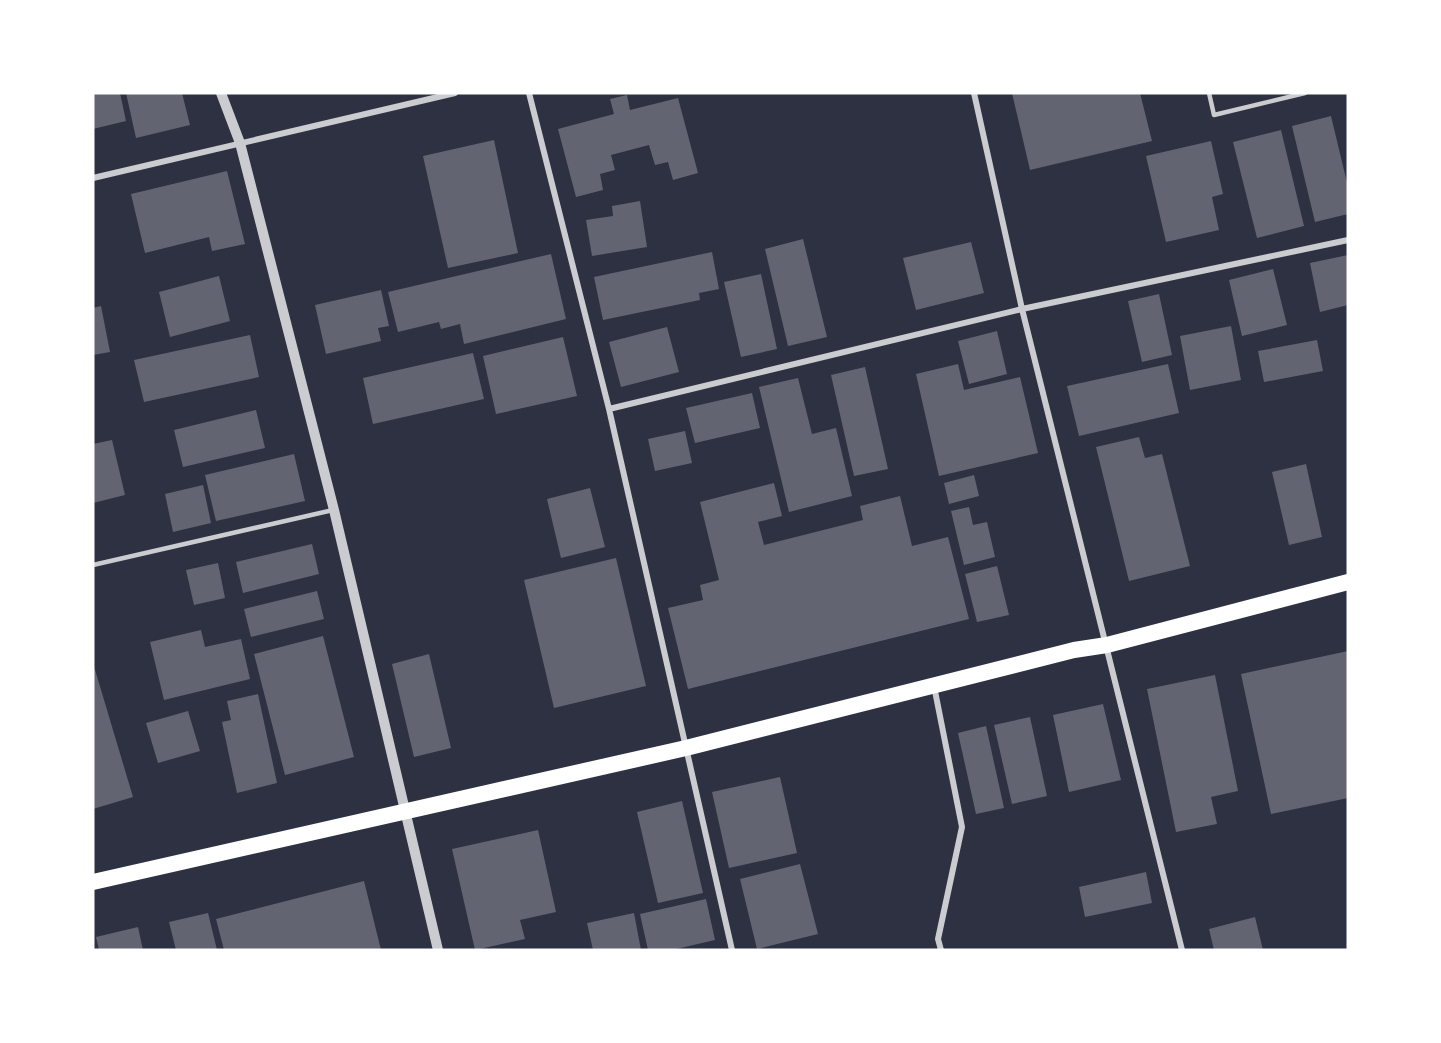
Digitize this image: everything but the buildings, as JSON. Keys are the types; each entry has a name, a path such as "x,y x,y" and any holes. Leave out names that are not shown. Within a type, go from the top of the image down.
{"highway":[{"path":"93,882 686,748 933,684 1074,650 1107,645 1348,585"}],"street":[{"path":"221,93 240,143 334,510 407,811 438,950"},
{"path":"93,178 454,93"},
{"path":"529,93 609,409 732,950"},
{"path":"974,93 1022,309 1182,950"},
{"path":"609,409 1022,309 1348,240"},
{"path":"933,684 962,827 938,939 941,950"}],"lane":[{"path":"1209,93 1214,115 1305,93"},
{"path":"93,565 334,510"}]}
